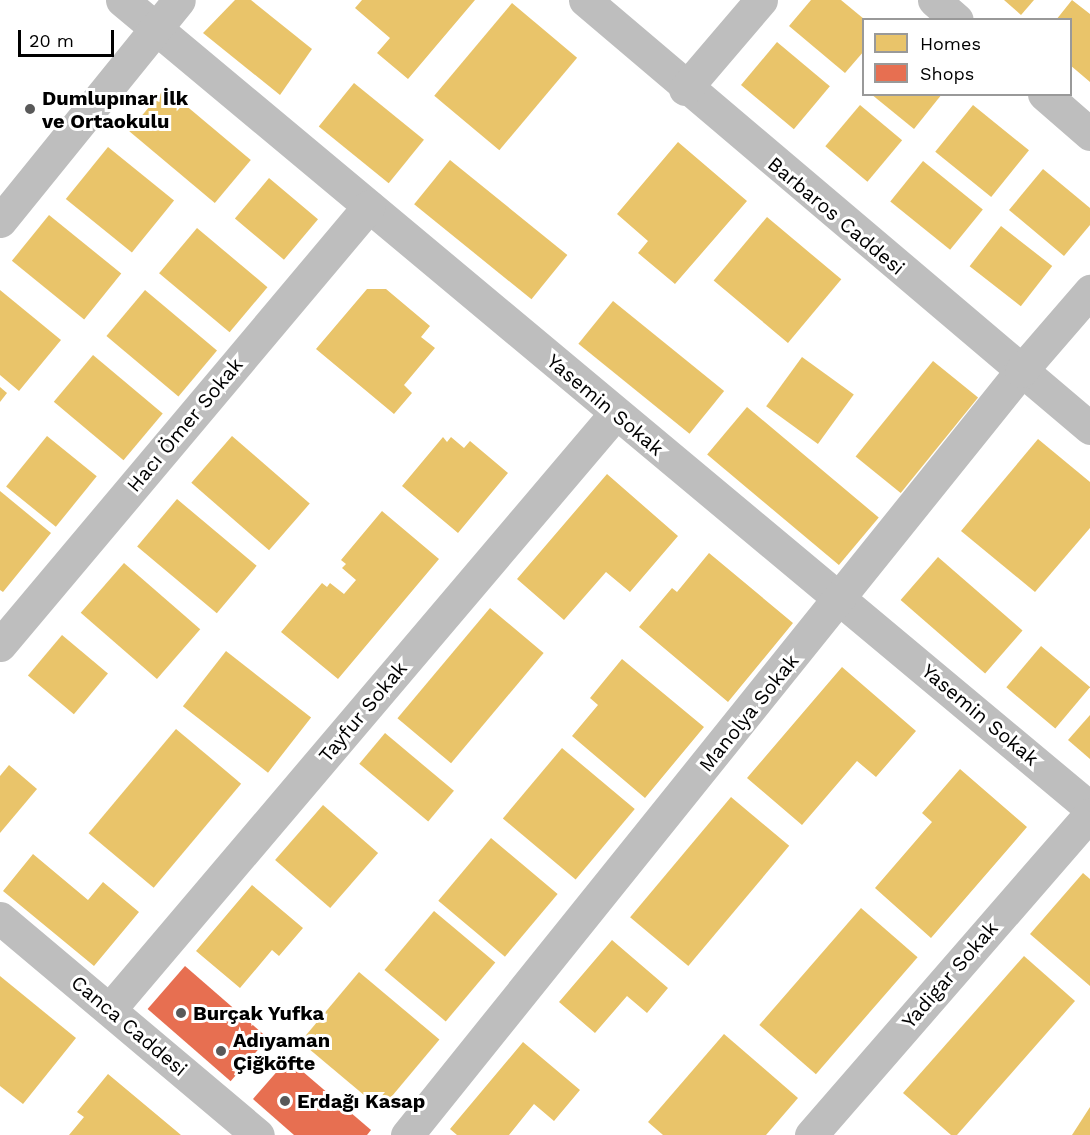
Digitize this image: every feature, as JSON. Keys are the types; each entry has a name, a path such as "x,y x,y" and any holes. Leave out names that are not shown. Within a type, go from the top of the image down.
{"street":[{"name":"Yasemin Sokak","path":"122,0 615,414 842,598 1090,808"},
{"path":"0,221 179,0"},
{"name":"Barbaros Caddesi","path":"585,0 685,88 1090,428"},
{"path":"685,88 761,0"},
{"path":"934,0 955,18"},
{"path":"1046,96 1090,134"},
{"name":"Hacı Ömer Sokak","path":"0,645 369,206"},
{"name":"Manolya Sokak","path":"407,1135 842,598 1021,371 1090,291"},
{"name":"Tayfur Sokak","path":"110,1009 615,414"},
{"name":"Yadigar Sokak","path":"811,1135 1090,814"},
{"name":"Canca Caddesi","path":"0,918 255,1134"}],"building: Homes":[{"path":"235,0 251,0 312,49 280,95 203,33"},
{"path":"362,0 475,0 408,79 377,53 390,38 355,8"},
{"path":"811,0 841,0 863,18 862,53 845,73 789,26"},
{"path":"1004,0 1034,0 1021,15"},
{"path":"1072,0 1090,14 1090,82 1072,67 1072,18 1058,18"},
{"path":"512,3 577,58 499,150 434,96"},
{"path":"777,42 830,86 794,129 741,85"},
{"path":"354,83 424,140 389,183 319,127"},
{"path":"165,88 251,160 215,203 129,131"},
{"path":"873,96 940,96 914,129"},
{"path":"860,105 902,140 867,182 825,146"},
{"path":"973,105 1029,150 991,197 935,152"},
{"path":"678,142 747,201 675,284 638,253 648,241 617,214"},
{"path":"108,147 174,200 132,253 66,199"},
{"path":"450,160 567,255 531,299 414,204"},
{"path":"923,161 983,209 950,250 890,201"},
{"path":"1043,169 1090,208 1090,225 1064,256 1009,210"},
{"path":"269,178 318,219 284,260 235,219"},
{"path":"49,215 121,274 84,319 12,261"},
{"path":"767,217 841,279 788,343 714,281"},
{"path":"1001,226 1052,266 1021,306 970,266"},
{"path":"197,228 267,287 230,332 159,273"},
{"path":"367,289 386,289 430,326 421,337 435,348 404,385 412,393 394,414 316,349"},
{"path":"0,290 61,340 19,391 0,375"},
{"path":"145,290 217,350 178,396 106,336"},
{"path":"613,301 724,391 690,434 578,344"},
{"path":"93,355 163,413 124,460 54,402"},
{"path":"802,357 854,395 818,444 766,406"},
{"path":"933,361 978,398 901,493 856,457"},
{"path":"0,387 7,393 0,402"},
{"path":"747,407 879,518 839,565 707,454"},
{"path":"47,436 97,476 56,527 6,487"},
{"path":"232,436 310,504 269,550 191,483"},
{"path":"443,437 447,442 451,437 464,448 470,441 508,473 458,533 402,486"},
{"path":"1038,439 1090,482 1090,528 1035,592 961,531"},
{"path":"607,474 678,536 630,592 606,572 564,620 517,579"},
{"path":"0,491 51,533 3,592 0,590"},
{"path":"177,499 257,566 217,613 137,546"},
{"path":"382,511 439,559 338,679 281,632 322,583 327,587 330,583 344,594 356,580 342,568 346,564 341,560"},
{"path":"709,553 793,623 728,702 639,627 672,588 677,592"},
{"path":"938,557 1023,630 985,673 901,600"},
{"path":"124,563 200,629 157,679 81,613"},
{"path":"490,608 544,653 451,763 397,718"},
{"path":"62,635 108,674 74,714 28,676"},
{"path":"1041,646 1090,687 1055,729 1006,687"},
{"path":"226,651 311,717 268,773 183,706"},
{"path":"622,659 704,727 645,798 572,736 598,705 590,698"},
{"path":"842,667 916,731 876,777 857,761 802,825 747,778"},
{"path":"1090,715 1090,759 1068,740"},
{"path":"176,729 241,784 154,888 89,833"},
{"path":"385,733 454,791 428,821 359,764"},
{"path":"562,748 635,809 576,880 503,818"},
{"path":"9,765 37,789 0,833 0,776"},
{"path":"960,769 1027,827 931,938 875,888 932,822 922,813"},
{"path":"731,797 789,846 688,966 630,917"},
{"path":"323,805 378,853 330,908 275,860"},
{"path":"491,838 558,894 505,957 438,901"},
{"path":"33,854 88,900 103,882 139,912 94,966 3,891"},
{"path":"1083,873 1090,879 1090,986 1030,934"},
{"path":"252,885 303,928 279,956 272,950 240,988 196,951"},
{"path":"861,908 918,957 816,1074 759,1025"},
{"path":"434,911 495,962 446,1021 385,970"},
{"path":"612,940 668,988 647,1013 627,996 595,1033 559,1002"},
{"path":"1024,956 1075,1001 957,1135 951,1135 903,1093"},
{"path":"359,972 439,1039 381,1109 301,1042"},
{"path":"0,976 76,1038 23,1104 0,1086"},
{"path":"724,1034 798,1098 766,1135 663,1135 648,1122"},
{"path":"523,1042 580,1090 554,1121 534,1104 509,1135 457,1135 450,1129"},
{"path":"108,1074 181,1135 69,1135 84,1117 77,1112"},
{"path":"1090,1107 1090,1135 1072,1135"}],"building: Shops":[{"path":"185,966 268,1038 231,1081 148,1009"},
{"path":"288,1059 371,1130 367,1135 294,1135 253,1099"}],"place":[{"name":"Dumlupınar İlk ve Ortaokulu","path":"30,109"},
{"name":"Burçak Yufka","path":"181,1013"},
{"name":"Adıyaman Çiğköfte","path":"221,1051"},
{"name":"Erdağı Kasap","path":"285,1101"}]}
